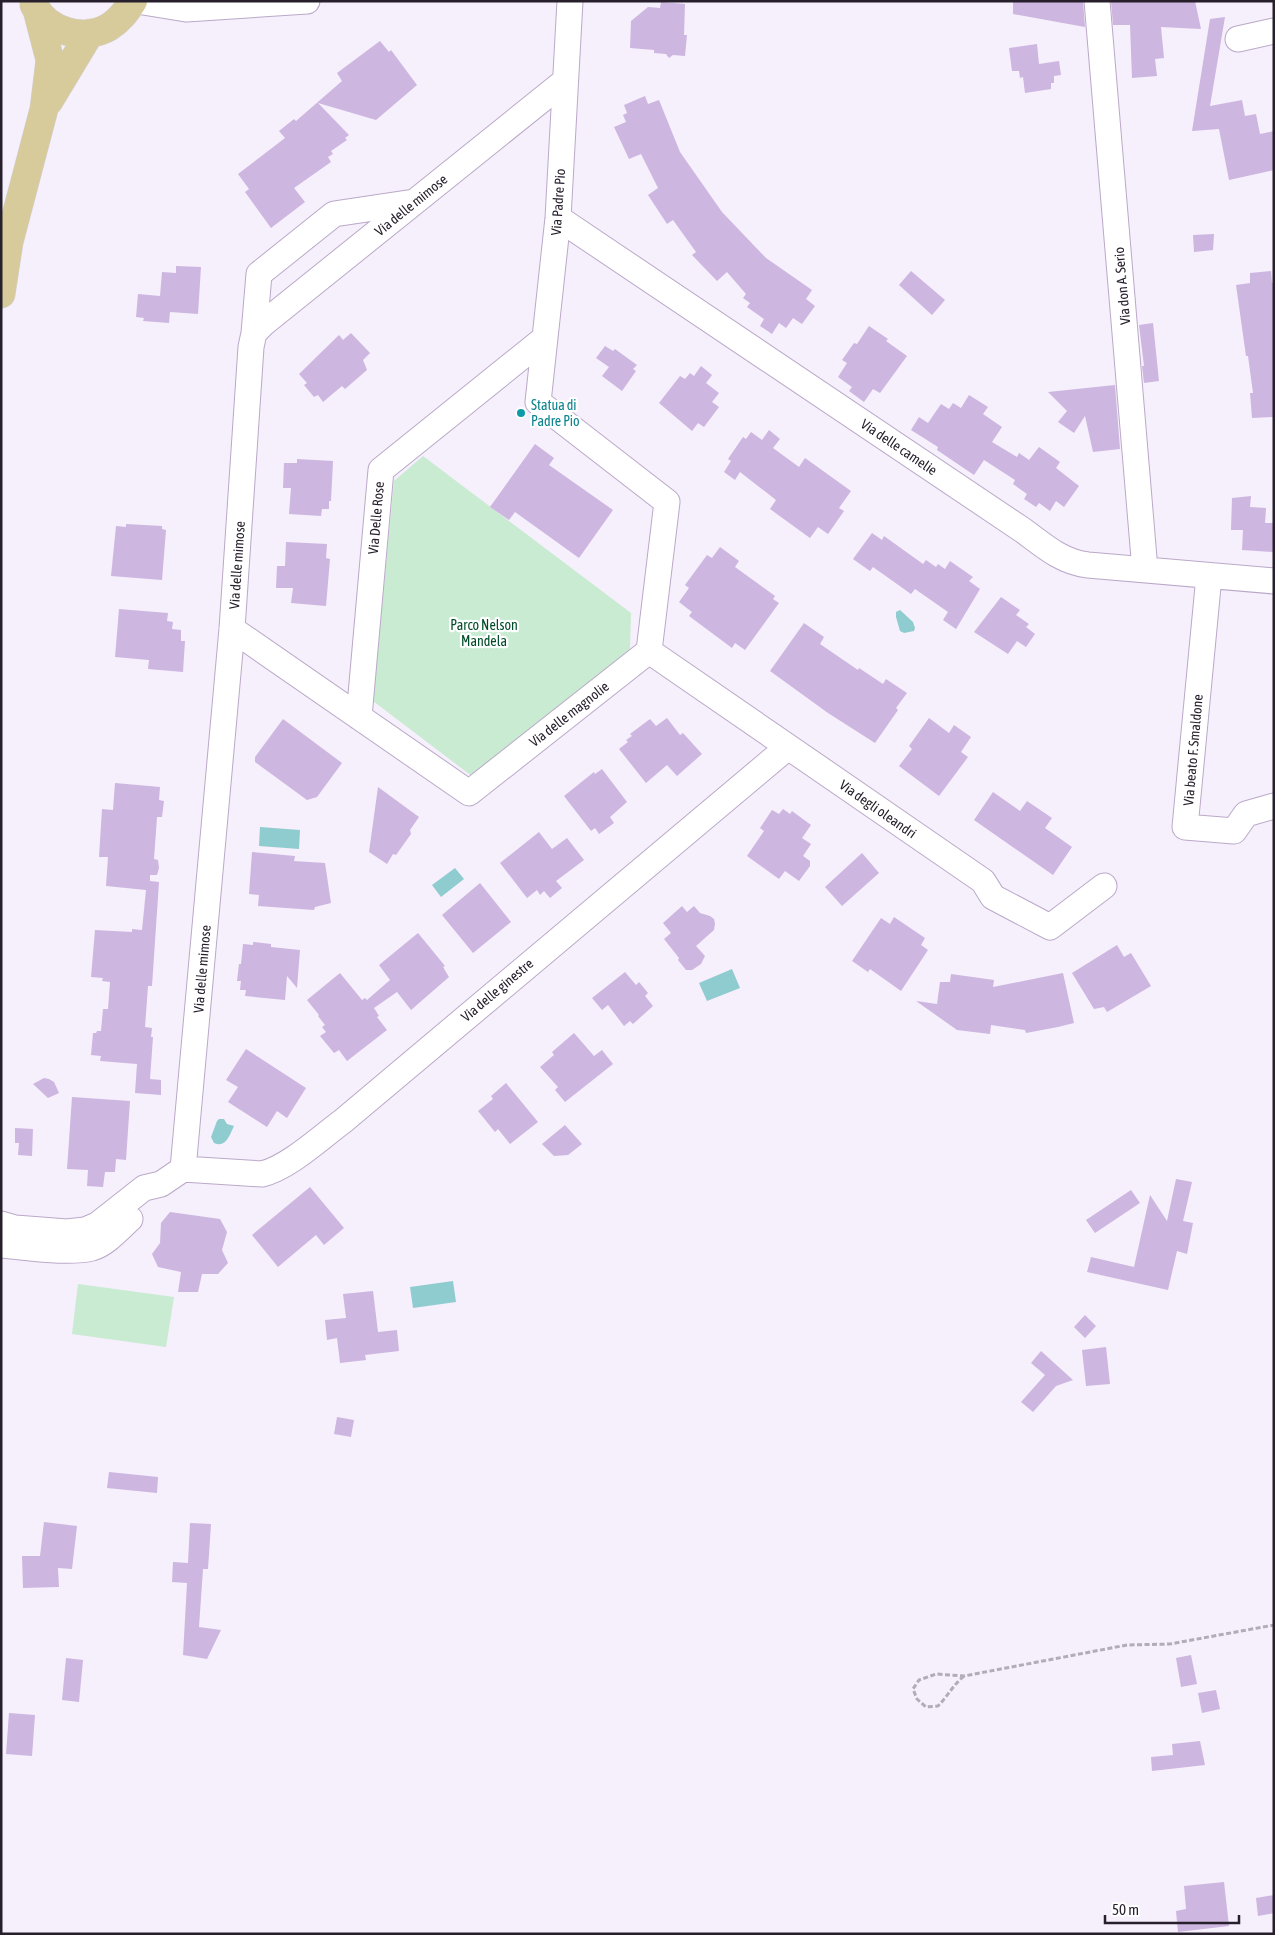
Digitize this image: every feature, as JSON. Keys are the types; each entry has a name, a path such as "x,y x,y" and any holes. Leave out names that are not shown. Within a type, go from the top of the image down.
{"main road":[{"path":"34,6 47,21 60,29 75,33 90,33 108,28 123,16 133,1"},
{"path":"1,294 10,242 44,108 50,60 34,6"},
{"path":"44,108 90,33"}],"street":[{"path":"137,1 180,5 307,1"},
{"name":"Via Padre Pio","path":"570,1 558,218 538,402 667,502 649,651"},
{"name":"Via don A. Serio","path":"1098,1 1145,570"},
{"path":"1238,39 1274,31"},
{"name":"Via delle mimose","path":"183,1169 232,630 254,334 264,323 565,81"},
{"path":"254,334 259,274 334,214 414,202"},
{"name":"Via delle camelie","path":"558,218 1024,531 1058,556 1075,564 1274,581"},
{"name":"Via Delle Rose","path":"359,717 381,470 545,338"},
{"name":"Via beato F. Smaldone","path":"1209,576 1186,827 1234,831 1246,814 1274,806"},
{"name":"Via delle magnolie","path":"232,630 469,793 649,651"},
{"name":"Via degli oleandri","path":"649,651 983,881 993,897 1050,927 1104,886"},
{"name":"Via delle ginestre","path":"183,1169 262,1174 274,1171 286,1163 343,1121 788,747"},
{"path":"1,1224 14,1228 67,1232 85,1230 97,1225 144,1188 161,1184 183,1169"},
{"path":"1,1245 74,1250 94,1247 109,1237 152,1198 161,1184"}],"path":[{"path":"964,1676 953,1686 947,1698 938,1706 926,1707 917,1699 913,1689 919,1680 936,1674 964,1676 1127,1645 1170,1644 1274,1624"}],"green space":[{"name":"Parco Nelson Mandela","path":"423,456 631,613 630,649 473,777 373,701 394,481"},
{"path":"78,1284 174,1297 166,1347 72,1334"}],"water":[{"path":"900,610 913,622 914,631 904,633 900,631 896,612"},
{"path":"260,827 300,830 299,849 259,846"},
{"path":"455,868 464,879 441,897 432,885"},
{"path":"732,969 740,988 707,1001 699,983"},
{"path":"219,1119 224,1119 227,1124 234,1126 227,1140 221,1144 214,1143 211,1137"},
{"path":"453,1281 456,1302 413,1308 410,1287"}],"building":[{"path":"1013,1 1083,1 1085,27 1013,14"},
{"path":"1111,1 1195,1 1201,29 1161,27 1164,58 1155,59 1157,76 1132,78 1130,25 1113,25"},
{"path":"661,2 685,4 684,35 687,35 685,56 673,55 669,58 666,54 654,53 654,50 630,48 631,21 648,7 660,8"},
{"path":"1225,17 1210,106 1242,100 1245,116 1256,114 1260,134 1274,131 1274,170 1229,180 1219,129 1192,131 1210,19"},
{"path":"380,41 389,52 391,50 417,85 376,120 318,103 349,135 345,138 347,140 331,151 333,154 328,157 331,162 294,188 305,202 271,228 245,192 249,189 238,174 285,138 279,131 294,119 296,121 342,81 337,73"},
{"path":"1037,44 1039,64 1059,61 1061,75 1054,76 1054,83 1051,83 1051,89 1025,93 1023,77 1020,78 1019,71 1012,71 1009,48"},
{"path":"645,96 648,104 659,100 680,152 722,212 766,258 812,290 806,299 815,306 802,324 793,318 786,328 779,323 772,334 760,326 764,319 747,307 750,303 743,298 746,294 727,272 717,281 692,255 696,252 673,220 667,224 648,195 658,188 641,154 629,159 614,127 626,122 623,115 627,113 624,105"},
{"path":"1214,234 1213,250 1194,252 1193,235"},
{"path":"176,266 201,267 198,314 170,312 169,323 143,321 144,318 136,317 138,294 160,296 162,272 176,273"},
{"path":"911,271 945,300 932,315 899,285"},
{"path":"1271,271 1272,283 1274,283 1274,417 1252,418 1250,393 1253,393 1236,285 1250,283 1250,273"},
{"path":"1153,323 1159,381 1144,383 1139,325"},
{"path":"869,326 888,339 886,341 907,356 880,393 873,389 864,402 849,391 852,387 838,377 847,363 842,360 854,343 857,344"},
{"path":"351,333 370,353 363,360 367,370 345,389 342,386 323,402 318,395 314,397 304,385 307,383 299,374 339,335 343,340"},
{"path":"605,346 613,351 615,349 637,365 633,369 636,371 622,391 602,376 609,367 596,358"},
{"path":"701,366 712,375 706,383 719,393 712,402 719,407 704,427 698,423 692,431 659,403 680,376 685,379 690,373 694,376"},
{"path":"1115,385 1120,449 1093,452 1085,416 1074,433 1058,422 1067,411 1048,392"},
{"path":"969,395 988,407 983,414 1002,427 992,442 1017,457 1019,453 1029,460 1039,447 1060,462 1056,468 1079,486 1064,507 1056,501 1050,511 1039,503 1036,507 1024,499 1027,494 1013,484 1015,480 984,460 974,475 937,450 938,447 911,430 919,417 928,423 941,404 949,409 953,403 961,408"},
{"path":"769,430 780,439 773,448 799,467 805,458 851,491 839,508 844,511 828,534 818,527 810,538 770,509 776,500 740,472 735,480 724,472 731,461 728,459 743,437 746,439 751,432 762,440"},
{"path":"535,444 554,458 549,465 613,510 579,558 515,512 509,520 490,507"},
{"path":"297,459 333,461 331,501 329,501 329,509 322,509 321,516 289,514 291,488 283,488 284,463 297,463"},
{"path":"1251,496 1250,507 1266,508 1265,523 1274,523 1274,552 1242,550 1243,530 1231,530 1232,498"},
{"path":"126,524 162,526 162,529 166,530 162,580 111,576 116,526 126,527"},
{"path":"872,533 882,540 884,536 923,564 926,560 936,567 938,564 945,569 950,561 973,577 969,581 980,589 956,629 943,620 948,612 915,589 911,594 873,567 870,571 853,559"},
{"path":"286,542 327,544 326,558 330,559 326,606 291,603 293,588 276,588 277,566 285,566"},
{"path":"720,547 739,561 735,567 775,596 773,599 779,603 745,650 735,643 732,648 689,616 692,612 679,602 689,588 685,585 707,555 712,558"},
{"path":"1001,597 1020,610 1016,615 1029,624 1026,627 1035,634 1026,647 1017,641 1008,654 974,632"},
{"path":"119,609 168,613 167,621 173,622 172,629 181,630 181,641 185,641 183,672 148,669 149,660 115,657"},
{"path":"804,623 824,637 820,644 858,670 859,668 883,684 886,679 907,693 896,708 898,710 875,743 828,713 770,671"},
{"path":"667,718 680,735 683,733 702,754 677,776 667,765 646,783 619,749 628,742 626,740 632,736 630,734 650,719 656,726"},
{"path":"929,718 949,733 954,725 971,737 961,752 968,757 939,796 899,766 912,749 909,746"},
{"path":"283,719 342,763 317,797 307,800 255,762 255,757"},
{"path":"602,769 627,802 610,817 614,823 599,834 595,828 591,831 564,796 594,772 595,774"},
{"path":"115,783 160,787 159,800 164,801 162,817 157,817 154,859 158,860 159,868 157,875 150,875 150,881 159,882 152,986 148,986 145,1027 152,1028 151,1037 153,1037 150,1079 161,1080 161,1095 135,1093 137,1064 100,1061 101,1056 91,1055 93,1033 101,1031 103,1009 108,1009 110,982 102,981 103,978 91,977 95,930 132,932 132,929 142,930 146,890 106,886 108,857 99,857 102,809 113,810"},
{"path":"378,787 419,817 410,830 411,834 396,855 393,854 387,864 369,852"},
{"path":"993,792 1020,811 1027,801 1052,818 1045,828 1072,847 1053,875 974,820"},
{"path":"783,809 790,814 792,811 811,825 802,838 811,844 803,856 810,861 810,866 799,881 785,871 779,879 747,856 764,831 760,828 772,810 779,814"},
{"path":"539,832 552,849 567,838 584,860 556,881 562,888 550,898 544,891 540,895 537,890 527,898 500,863"},
{"path":"252,852 295,856 294,861 325,863 331,903 315,907 314,910 258,906 259,895 249,894"},
{"path":"862,853 879,873 842,906 825,887"},
{"path":"480,883 511,922 473,953 442,915"},
{"path":"682,906 687,912 694,906 700,913 714,919 715,924 714,930 696,946 705,956 701,964 692,970 686,970 664,939 671,933 663,923"},
{"path":"894,917 925,938 921,945 928,950 901,991 870,969 868,972 852,961 881,918 890,924"},
{"path":"418,933 445,966 443,967 449,977 411,1010 397,992 374,1008 379,1016 377,1017 387,1030 347,1061 339,1050 334,1053 320,1036 326,1032 322,1027 325,1025 307,1000 340,973 362,1000 365,998 367,1000 390,980 379,965"},
{"path":"253,942 271,944 271,947 300,950 297,988 287,976 285,1000 245,996 246,990 240,990 241,981 237,981 243,944 253,945"},
{"path":"1117,945 1124,957 1131,953 1151,986 1107,1012 1104,1007 1094,1009 1072,973"},
{"path":"625,972 636,985 639,982 648,993 645,996 653,1006 633,1024 630,1021 624,1026 608,1005 602,1010 592,998"},
{"path":"1063,973 1074,1023 1058,1027 1026,1033 1025,1030 991,1025 990,1034 957,1030 916,1001 937,1004 940,982 950,982 951,974 994,980 993,987"},
{"path":"574,1033 594,1056 602,1050 613,1064 565,1102 555,1090 558,1087 540,1067 554,1055 552,1052"},
{"path":"246,1049 306,1088 287,1118 277,1111 267,1127 228,1102 238,1087 226,1080"},
{"path":"44,1078 54,1082 59,1093 48,1098 33,1084"},
{"path":"506,1083 538,1122 510,1144 498,1129 495,1132 478,1111 493,1099 491,1096"},
{"path":"72,1097 130,1101 126,1160 116,1159 115,1172 105,1172 103,1187 87,1186 88,1170 67,1169"},
{"path":"565,1125 582,1144 568,1155 554,1156 542,1144"},
{"path":"15,1128 33,1129 32,1156 18,1155 19,1143 15,1143"},
{"path":"1176,1179 1192,1182 1183,1221 1193,1223 1187,1254 1177,1251 1168,1290 1087,1272 1091,1257 1134,1267 1150,1195 1167,1221"},
{"path":"310,1187 344,1228 324,1245 316,1235 278,1267 252,1235"},
{"path":"1131,1190 1140,1203 1095,1233 1086,1220"},
{"path":"170,1212 220,1219 227,1232 222,1250 228,1263 218,1274 202,1274 198,1292 178,1292 181,1272 158,1267 152,1254 160,1243 161,1223"},
{"path":"373,1291 378,1332 397,1330 399,1351 365,1355 366,1360 340,1363 337,1338 327,1340 325,1320 346,1318 343,1294"},
{"path":"1085,1315 1096,1326 1085,1338 1074,1327"},
{"path":"1106,1347 1110,1384 1086,1386 1082,1350"},
{"path":"1041,1351 1073,1380 1056,1386 1033,1412 1021,1402 1045,1375 1031,1363"},
{"path":"337,1417 354,1420 351,1437 334,1434"},
{"path":"109,1472 158,1477 157,1493 107,1488"},
{"path":"44,1522 77,1526 72,1569 58,1568 59,1587 23,1588 22,1556 40,1556"},
{"path":"190,1523 211,1524 208,1569 203,1569 199,1627 221,1630 207,1659 183,1655 187,1583 172,1582 173,1562 188,1563"},
{"path":"1191,1655 1197,1684 1181,1687 1176,1658"},
{"path":"66,1658 83,1660 79,1702 62,1700"},
{"path":"1216,1690 1220,1709 1202,1713 1198,1693"},
{"path":"9,1713 35,1715 32,1756 6,1754"},
{"path":"1200,1741 1205,1765 1152,1771 1151,1757 1173,1755 1172,1744"},
{"path":"1224,1882 1229,1926 1178,1932 1176,1911 1186,1909 1184,1886"},
{"path":"1274,1895 1274,1913 1258,1916 1256,1898"}],"place":[{"name":"Statua di Padre Pio","path":"521,413"}]}
